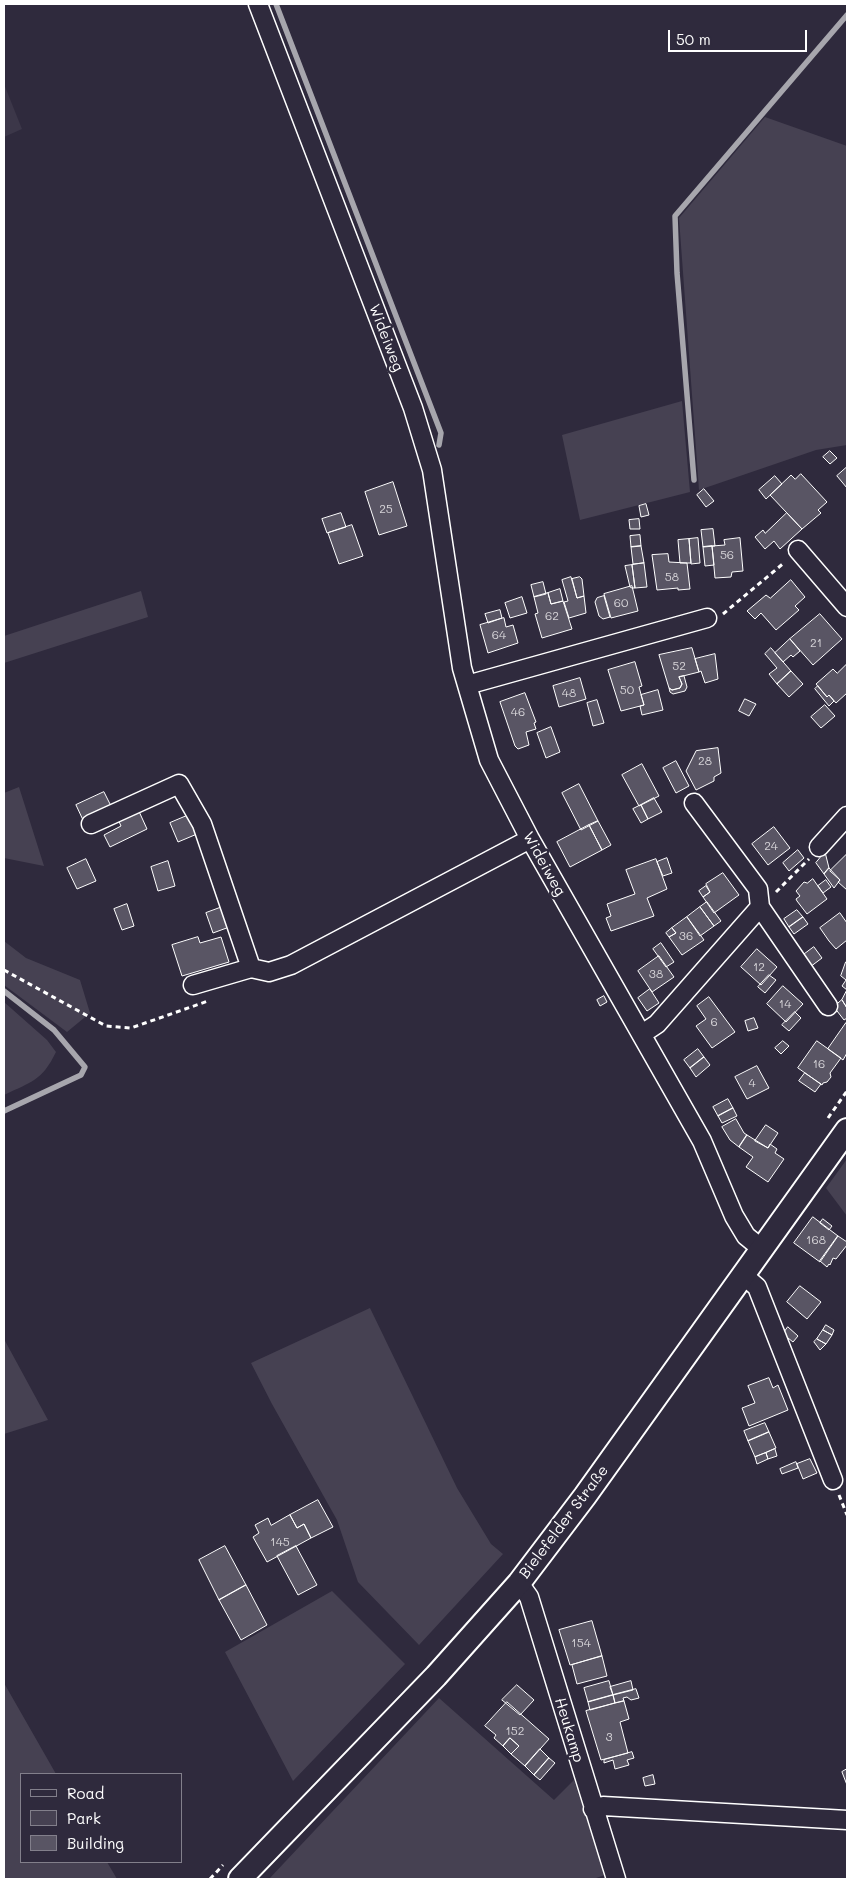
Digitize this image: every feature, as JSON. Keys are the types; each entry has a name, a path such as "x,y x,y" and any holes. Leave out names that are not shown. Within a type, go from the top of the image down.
{"main road":[{"name":"Bielefelder Straße","path":"240,1879 436,1676 519,1582 585,1496 847,1130"}],"street":[{"name":"Wideiweg","path":"258,4 424,440 432,470 462,668 489,760 530,840 702,1141 734,1216 746,1236 762,1249"},
{"path":"798,550 847,607"},
{"path":"467,685 707,618"},
{"path":"91,824 179,784 202,824 250,968"},
{"path":"694,803 758,890 760,907 828,1006"},
{"path":"819,847 847,816"},
{"path":"193,985 250,968 269,972 291,965 530,840"},
{"path":"642,1034 657,1024 760,907"},
{"path":"744,1275 757,1286 833,1480"},
{"name":"Heukamp","path":"519,1582 529,1597 616,1879"},
{"path":"593,1808 604,1806 847,1820"}],"path":[{"path":"707,618 722,615 798,550"},
{"path":"760,907 809,860 819,847"},
{"path":"4,970 106,1026 131,1028 211,1000"},
{"path":"825,1124 847,1092"},
{"path":"210,1879 230,1858"}],"shaded area":[{"path":"4,84 22,129 4,137"}],"green space":[{"path":"765,117 847,146 847,445 816,450 699,490 679,218"},
{"path":"682,401 690,492 580,520 562,435"},
{"path":"141,591 148,617 4,663 4,636"},
{"path":"19,787 44,866 4,858 4,793"},
{"path":"4,941 26,958 80,980 90,1013 67,1032 4,985"},
{"path":"4,1002 47,1040 56,1052 46,1069 35,1080 4,1095"},
{"path":"847,1159 847,1216 826,1188"},
{"path":"370,1308 457,1488 491,1544 503,1554 419,1645 358,1582 337,1520 251,1363"},
{"path":"4,1339 48,1420 4,1434"},
{"path":"332,1591 405,1664 293,1781 225,1652"},
{"path":"4,1683 55,1773 20,1773 20,1863 108,1863 117,1879 4,1879"},
{"path":"439,1698 554,1800 574,1780 605,1875 593,1879 269,1879"}],"building":[{"path":"830,451 837,458 830,464 823,457"},
{"path":"847,467 847,488 837,476"},
{"path":"801,474 827,502 818,510 821,513 802,529 770,495 791,475 795,479"},
{"path":"775,476 782,484 766,499 759,490"},
{"path":"393,482 407,526 379,535 365,492"},
{"path":"704,489 714,501 706,507 697,495"},
{"path":"646,504 649,515 641,517 639,506"},
{"path":"341,513 346,527 327,533 322,519"},
{"path":"787,513 802,529 780,549 774,541 765,549 755,537 763,530 765,533"},
{"path":"639,519 640,529 630,529 629,520"},
{"path":"352,525 363,556 339,564 328,533"},
{"path":"713,529 715,546 703,547 701,530"},
{"path":"640,535 641,546 631,547 630,536"},
{"path":"698,538 700,563 691,564 689,539"},
{"path":"740,538 743,571 732,572 731,577 715,578 712,546 725,545 724,540"},
{"path":"689,539 691,563 680,563 678,540"},
{"path":"641,546 644,563 633,564 631,547"},
{"path":"712,546 714,565 705,566 703,547"},
{"path":"668,554 669,562 687,563 690,589 657,590 652,555"},
{"path":"644,563 647,587 635,588 632,565"},
{"path":"632,565 635,588 630,587 625,566"},
{"path":"571,577 577,598 584,596 586,613 569,618 564,602 568,601 562,580"},
{"path":"580,577 582,579 584,596 577,598 572,579"},
{"path":"791,580 805,597 795,606 799,610 776,630 761,613 755,619 747,611 766,595 770,598"},
{"path":"543,582 546,594 534,597 531,585"},
{"path":"632,586 638,611 611,618 604,594"},
{"path":"560,589 563,601 551,604 548,593"},
{"path":"548,593 551,604 563,601 572,629 542,638 535,614 538,613 534,597"},
{"path":"604,596 610,617 603,619 599,616 595,602 597,598"},
{"path":"522,597 527,613 510,618 505,603"},
{"path":"500,610 502,618 488,623 485,614"},
{"path":"820,614 842,639 813,665 790,639"},
{"path":"504,618 506,627 513,625 518,643 488,653 480,625"},
{"path":"790,639 800,651 793,657 791,655 783,662 775,653"},
{"path":"692,648 699,672 679,677 682,684 680,688 672,690 669,688 659,655"},
{"path":"771,648 791,671 777,684 769,674 777,668 765,654"},
{"path":"715,654 718,679 705,683 695,659"},
{"path":"635,662 642,686 639,687 644,705 621,711 608,670"},
{"path":"847,664 847,693 836,703 829,695 827,697 816,684 833,669 837,673"},
{"path":"791,671 803,684 789,697 777,684"},
{"path":"684,676 687,687 685,691 673,694 670,692 669,688 672,690 680,688 682,684 679,677"},
{"path":"580,678 586,699 559,707 553,686"},
{"path":"818,686 827,697 829,695 834,701 829,706 815,689"},
{"path":"658,690 663,710 642,715 640,706 644,705 641,695"},
{"path":"525,693 536,722 534,723 536,729 526,732 529,745 518,749 515,746 500,702"},
{"path":"745,699 756,704 749,716 739,711"},
{"path":"597,700 604,723 593,726 587,703"},
{"path":"825,705 835,716 821,728 811,717"},
{"path":"551,727 560,752 546,758 537,733"},
{"path":"718,748 721,773 714,777 714,781 696,790 686,771 696,751"},
{"path":"676,761 689,786 676,793 663,768"},
{"path":"642,764 659,796 639,806 622,775"},
{"path":"579,784 598,821 581,830 562,793"},
{"path":"104,792 111,806 83,820 76,805"},
{"path":"654,798 662,812 648,819 641,805"},
{"path":"641,805 648,819 641,823 633,809"},
{"path":"137,807 147,829 110,847 104,835 121,826 117,817"},
{"path":"189,815 197,834 178,842 170,823"},
{"path":"598,821 611,845 602,850 589,825"},
{"path":"589,825 602,850 570,867 557,842"},
{"path":"774,827 790,848 768,865 752,844"},
{"path":"798,850 804,858 789,871 783,863"},
{"path":"825,852 829,868 824,874 816,863"},
{"path":"847,854 847,890 830,871"},
{"path":"667,858 672,873 663,876 657,862"},
{"path":"86,859 96,881 77,889 67,868"},
{"path":"656,859 667,889 647,898 654,916 611,931 606,918 611,916 607,904 635,894 626,870"},
{"path":"168,861 175,886 158,891 151,867"},
{"path":"829,868 840,880 834,888 824,874"},
{"path":"723,873 739,895 714,913 703,897 710,892 706,884"},
{"path":"813,879 827,899 807,914 796,899 800,896 796,891 804,882 807,883"},
{"path":"826,880 831,887 823,893 818,886"},
{"path":"706,886 710,892 703,897 699,891"},
{"path":"707,902 721,921 714,926 700,907"},
{"path":"127,904 134,926 122,930 114,909"},
{"path":"225,906 232,926 213,933 206,913"},
{"path":"700,907 714,926 700,936 687,917"},
{"path":"797,910 803,917 789,927 784,919"},
{"path":"840,913 847,923 847,940 836,949 820,928"},
{"path":"687,917 704,940 682,955 669,937 676,933 672,928"},
{"path":"803,917 808,924 794,934 789,927"},
{"path":"672,928 676,933 669,937 666,933"},
{"path":"198,937 200,943 221,937 229,962 182,976 172,945"},
{"path":"661,943 674,962 666,967 653,949"},
{"path":"814,947 822,958 810,967 802,956"},
{"path":"757,949 777,967 761,985 741,967"},
{"path":"659,956 674,977 652,992 638,971"},
{"path":"846,962 847,990 842,986 846,980 841,976"},
{"path":"769,975 776,980 765,993 758,987"},
{"path":"783,986 803,1004 786,1022 767,1004"},
{"path":"650,989 659,1003 647,1011 638,998"},
{"path":"847,990 847,1008 842,1000"},
{"path":"604,996 607,1002 600,1006 597,1000"},
{"path":"709,997 735,1032 712,1048 696,1026 706,1019 697,1006"},
{"path":"842,1000 847,1008 847,1018 844,1020 834,1007"},
{"path":"795,1012 801,1018 789,1031 782,1025"},
{"path":"754,1018 758,1028 748,1031 745,1021"},
{"path":"846,1023 847,1053 843,1060 828,1049"},
{"path":"783,1041 789,1046 781,1054 775,1048"},
{"path":"817,1041 841,1058 830,1073 831,1077 822,1085 798,1068"},
{"path":"698,1049 704,1057 690,1068 684,1060"},
{"path":"704,1057 710,1065 696,1077 690,1068"},
{"path":"757,1066 769,1088 747,1099 735,1077"},
{"path":"805,1073 821,1084 815,1092 799,1081"},
{"path":"728,1099 733,1108 718,1116 713,1107"},
{"path":"733,1108 737,1116 722,1123 718,1116"},
{"path":"736,1119 747,1135 739,1147 730,1140 722,1127"},
{"path":"766,1125 778,1133 768,1148 755,1141"},
{"path":"747,1135 768,1148 770,1144 777,1149 775,1153 784,1159 768,1182 746,1167 753,1157 739,1147"},
{"path":"813,1217 838,1236 820,1262 794,1243"},
{"path":"823,1219 832,1226 829,1230 820,1223"},
{"path":"838,1236 847,1242 847,1245 836,1259 833,1258 827,1267 820,1261"},
{"path":"800,1286 821,1302 807,1319 787,1302"},
{"path":"826,1325 834,1330 832,1335 823,1330"},
{"path":"788,1327 798,1336 793,1342 783,1334"},
{"path":"823,1330 832,1335 826,1344 817,1339"},
{"path":"817,1339 826,1344 820,1350 814,1342"},
{"path":"769,1378 773,1388 778,1385 788,1410 749,1426 742,1408 755,1403 748,1386"},
{"path":"765,1423 769,1432 748,1441 744,1431"},
{"path":"769,1432 776,1448 755,1457 748,1441"},
{"path":"775,1449 777,1456 768,1459 766,1453"},
{"path":"766,1453 768,1459 757,1464 755,1457"},
{"path":"810,1459 817,1473 803,1479 797,1464"},
{"path":"796,1462 798,1468 782,1474 780,1469"},
{"path":"318,1500 333,1527 311,1538 304,1524 297,1528 290,1515"},
{"path":"290,1515 297,1528 304,1524 311,1538 267,1562 253,1537 259,1533 255,1525 268,1518 271,1525"},
{"path":"225,1546 246,1585 219,1600 199,1560"},
{"path":"296,1546 317,1585 298,1595 277,1556"},
{"path":"246,1585 267,1625 241,1640 219,1600"},
{"path":"592,1621 602,1656 570,1665 559,1630"},
{"path":"602,1656 607,1676 577,1684 572,1665"},
{"path":"609,1681 613,1695 588,1702 584,1688"},
{"path":"631,1681 633,1690 613,1695 610,1687"},
{"path":"517,1685 534,1700 520,1715 502,1700"},
{"path":"636,1689 639,1698 631,1700 627,1697 623,1698 624,1701 615,1703 613,1695"},
{"path":"613,1695 615,1703 590,1710 588,1702"},
{"path":"624,1701 629,1719 620,1722 628,1753 601,1760 586,1711"},
{"path":"507,1702 549,1739 525,1766 511,1754 519,1746 510,1738 503,1746 494,1738 496,1735 485,1726"},
{"path":"510,1738 519,1746 511,1754 503,1746"},
{"path":"540,1749 549,1758 534,1775 525,1766"},
{"path":"632,1752 634,1758 627,1760 629,1765 615,1769 613,1760 604,1763 604,1760"},
{"path":"549,1758 555,1763 540,1780 534,1775"},
{"path":"847,1769 847,1785 842,1772"},
{"path":"653,1775 655,1784 645,1786 643,1778"}],"waterway":[{"path":"276,4 441,433 439,445"},
{"path":"694,480 677,273 675,216 847,15"},
{"path":"4,991 54,1030 85,1067 81,1075 4,1111"}]}
